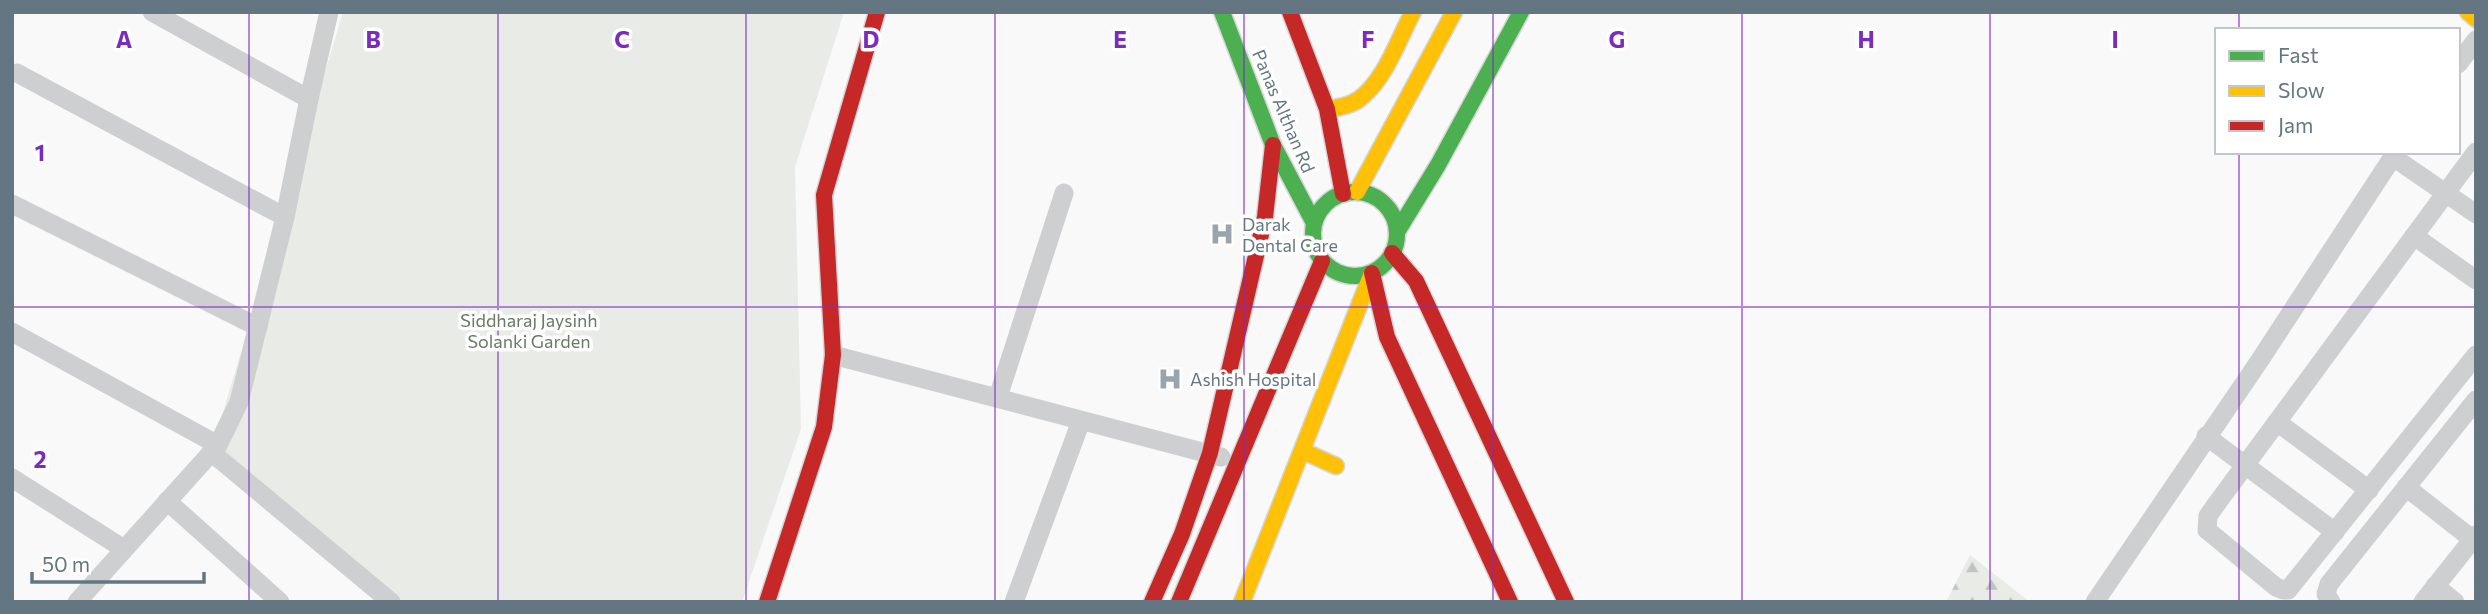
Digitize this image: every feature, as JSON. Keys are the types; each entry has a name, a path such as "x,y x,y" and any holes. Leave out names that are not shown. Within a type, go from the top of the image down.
{"main road":[{"path":"767,602 824,427 833,355 824,195 877,12"},
{"name":"Panas Althan Rd","path":"1222,12 1273,145 1314,223"},
{"name":"Panas Althan Rd","path":"1290,12 1327,109 1350,193"},
{"path":"1327,109 1343,107 1359,100 1374,83 1413,12"},
{"path":"1350,193 1454,12"},
{"path":"1397,232 1390,211 1381,201 1371,195 1350,193 1330,200 1320,210 1312,237 1315,250 1322,261 1343,275 1372,273 1384,265 1392,253 1397,232 1438,165 1521,12"},
{"path":"2468,12 2476,19"},
{"path":"1153,602 1181,534 1209,453 1265,217 1273,145"},
{"path":"1392,253 1416,281 1566,602"},
{"path":"1179,602 1322,261"},
{"path":"1242,602 1372,273"},
{"path":"1372,273 1387,337 1510,602"},
{"path":"1303,452 1336,466"},
{"path":"1181,534 1204,542"}],"street":[{"path":"152,12 309,99"},
{"path":"89,598 124,549 215,449 239,402 285,217 329,12"},
{"path":"2460,61 2476,40"},
{"path":"17,73 285,217"},
{"path":"2476,152 2208,516 2207,530 2276,587 2283,590 2292,586 2476,355"},
{"path":"2095,602 2258,363 2394,155 2476,214"},
{"path":"998,397 1064,193"},
{"path":"12,204 258,327"},
{"path":"2414,236 2476,280"},
{"path":"12,332 215,449 391,602"},
{"path":"833,355 1238,462"},
{"path":"2332,602 2326,594 2329,584 2476,400"},
{"path":"1014,602 1081,421"},
{"path":"2277,422 2369,490"},
{"path":"2206,436 2335,532"},
{"path":"12,478 124,549"},
{"path":"2406,487 2474,537 2423,602"},
{"path":"167,501 281,602"},
{"path":"2435,586 2455,602"}],"green space":[{"name":"Siddharaj Jaysinh Solanki Garden","path":"343,12 844,12 795,167 801,429 742,602 384,602 211,452"},
{"path":"1970,555 2030,602 1946,602"}],"traffic: fast":[{"path":"1222,12 1273,145 1314,223"},
{"path":"1397,232 1438,165 1521,12"},
{"path":"1355,192 1371,195 1385,204 1394,218 1397,234 1394,250 1385,264 1371,273 1355,276 1339,273 1325,264 1316,250 1313,234 1316,218 1325,204 1339,195 1355,192"}],"traffic: slow":[{"path":"1327,109 1351,104 1368,92 1390,59 1413,12"},
{"path":"1357,192 1454,12"},
{"path":"2468,12 2476,19"},
{"path":"1242,602 1372,273"},
{"path":"1303,451 1336,466"}],"traffic: jam":[{"path":"767,602 824,427 833,355 824,195 877,12"},
{"path":"1290,12 1327,109 1343,194"},
{"path":"1152,602 1182,534 1210,453 1265,217 1273,145"},
{"path":"1392,253 1416,281 1566,602"},
{"path":"1179,602 1322,261"},
{"path":"1372,273 1387,337 1510,602"}],"place":[{"name":"Darak Dental Care","path":"1222,234"},
{"name":"Ashish Hospital","path":"1170,379"}]}
